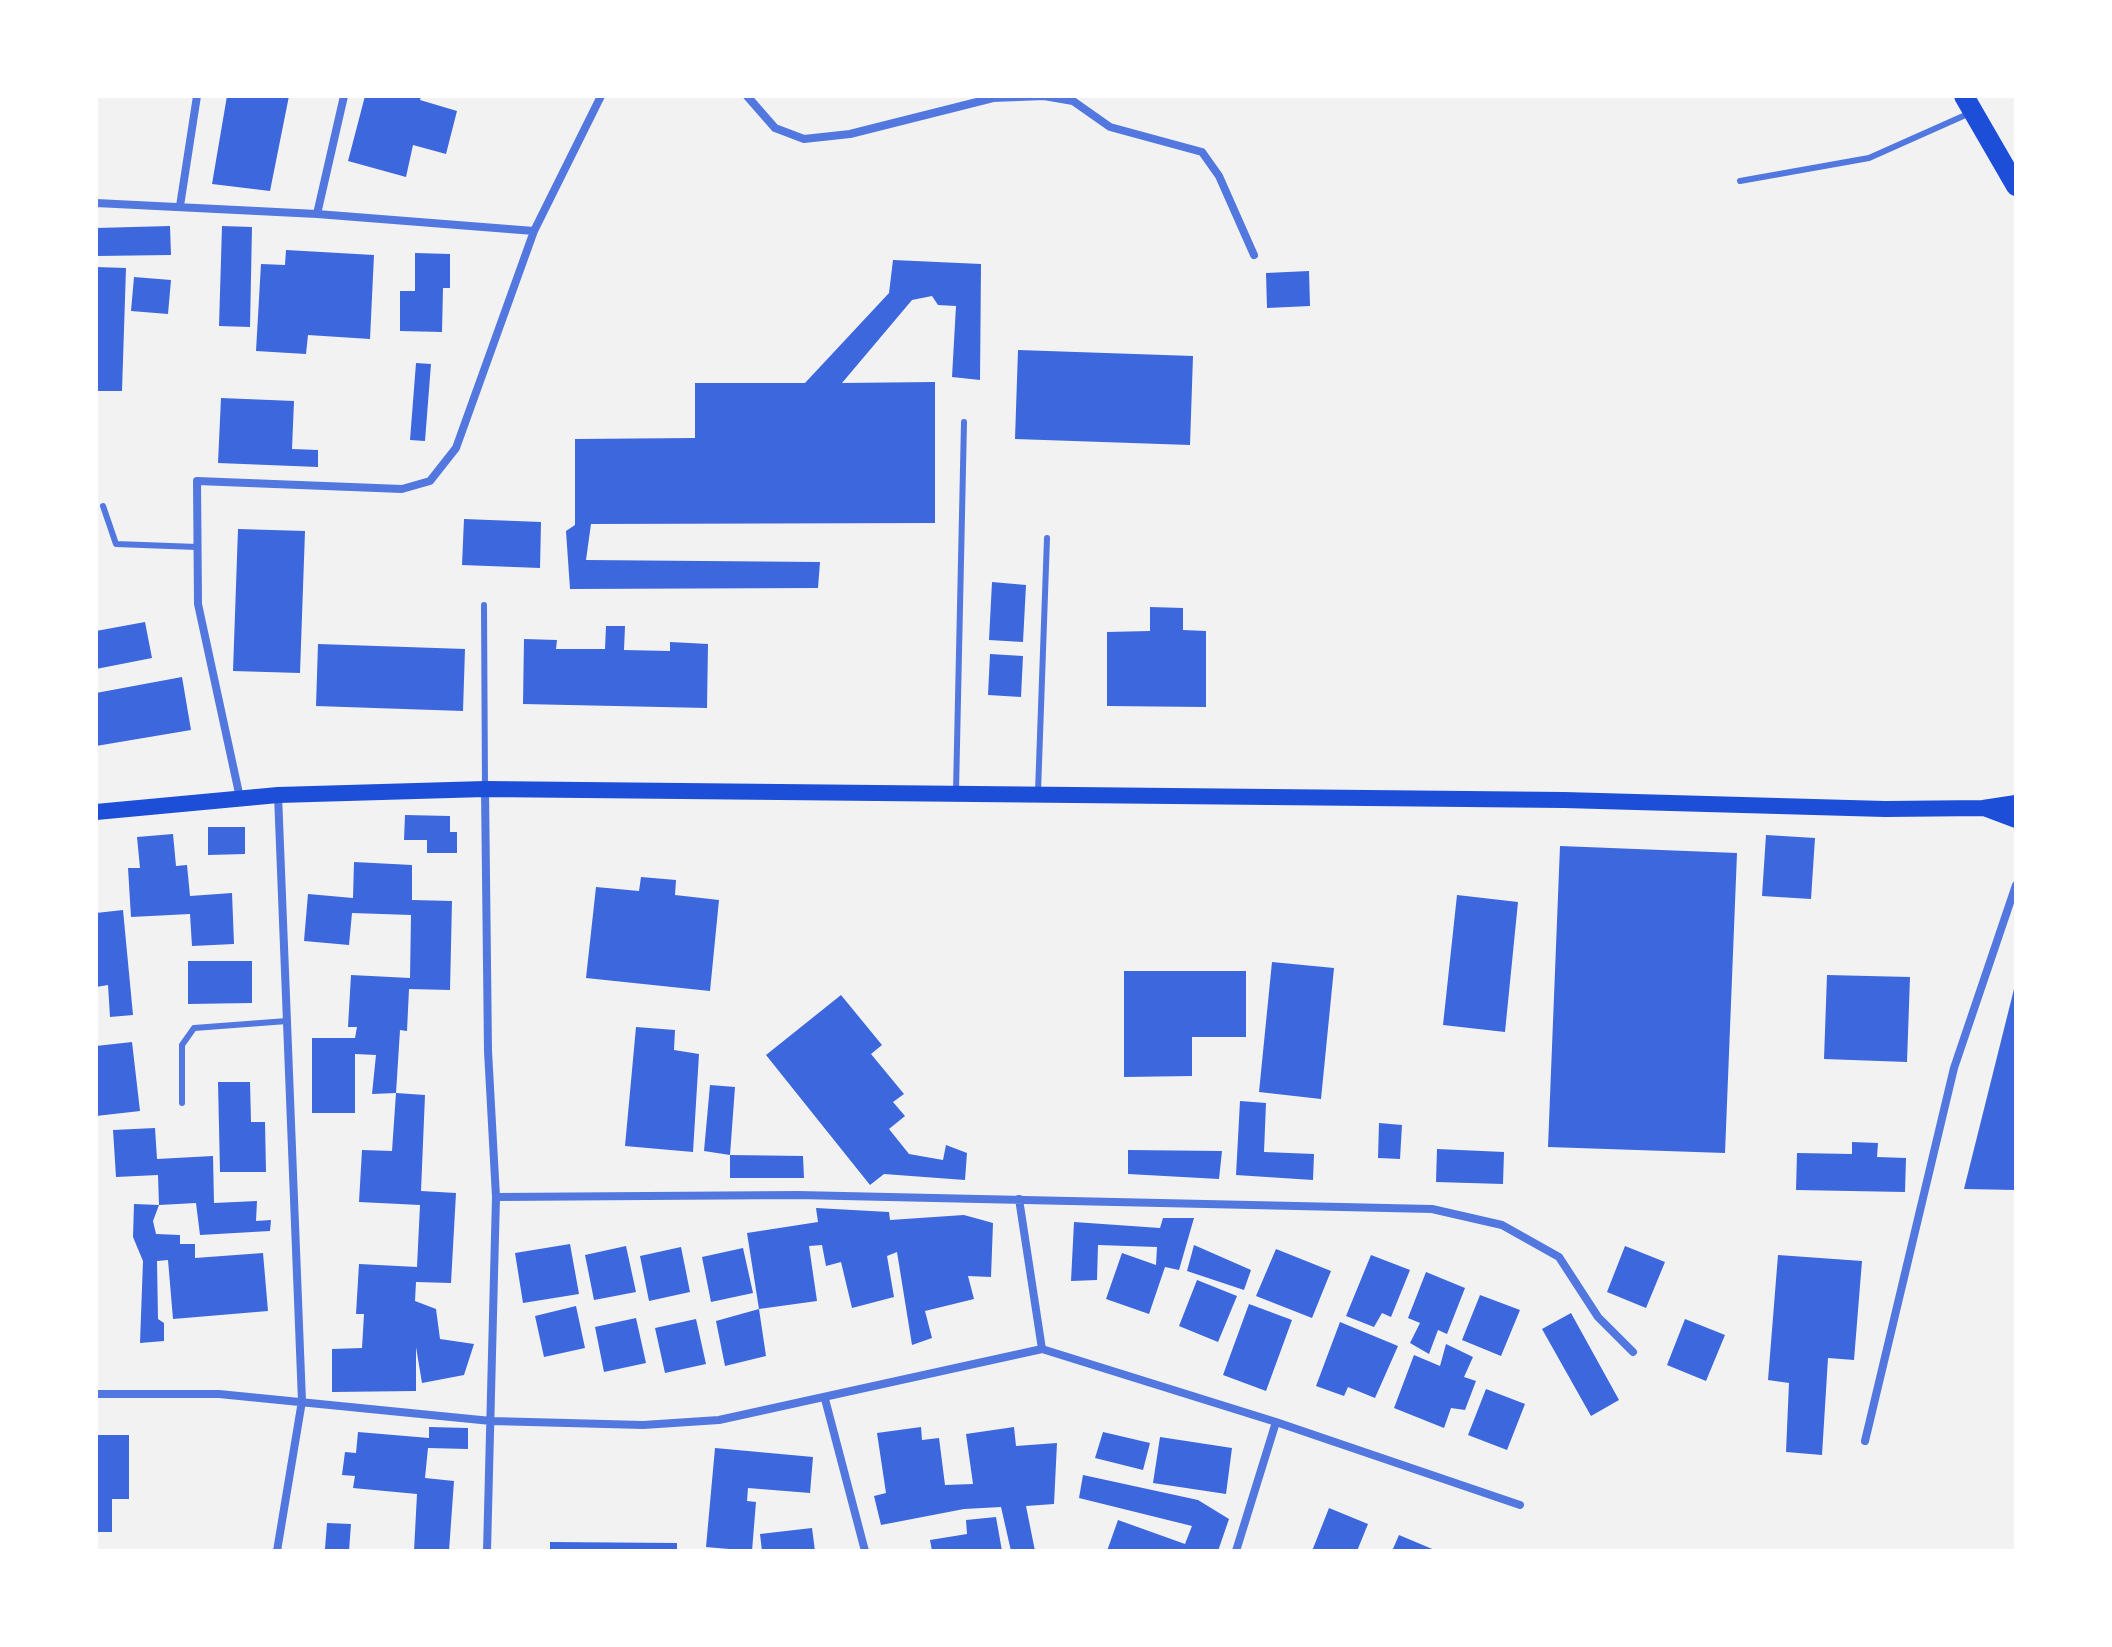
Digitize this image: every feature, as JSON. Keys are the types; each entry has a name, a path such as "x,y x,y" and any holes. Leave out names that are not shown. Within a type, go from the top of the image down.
{"main road":[{"path":"1969,104 2016,186"},
{"path":"96,812 278,795 485,789 1983,808 2016,803"},
{"path":"1983,808 2016,820"}],"street":[{"path":"180,206 197,96"},
{"path":"317,214 344,96"},
{"path":"240,798 198,604 197,481 402,489 430,481 456,448 534,231 601,96"},
{"path":"747,96 775,128 804,139 850,134 993,98 1044,96 1073,101 1110,127 1202,152 1219,176 1254,255"},
{"path":"96,203 317,214 534,231"},
{"path":"485,789 488,1051 496,1197 487,1551"},
{"path":"277,1551 302,1401 278,795"},
{"path":"1865,1441 1954,1068 2016,885"},
{"path":"496,1197 798,1195 1432,1209 1502,1225 1559,1257 1598,1317 1633,1352"},
{"path":"1019,1199 1042,1349"},
{"path":"96,1394 219,1394 491,1421 659,1424 719,1420 1042,1349 1276,1422 1520,1505"},
{"path":"825,1399 865,1551"},
{"path":"1236,1551 1276,1422"}],"lane":[{"path":"1740,181 1869,158 1969,104"},
{"path":"956,795 964,422"},
{"path":"103,506 116,544 197,547"},
{"path":"1038,795 1047,538"},
{"path":"484,605 485,789"},
{"path":"182,1103 182,1045 194,1028 287,1021"}],"building":[{"path":"227,96 289,96 270,191 212,184"},
{"path":"365,96 421,96 420,100 457,111 446,154 413,145 406,177 348,161"},
{"path":"170,226 171,255 96,256 96,228"},
{"path":"222,226 252,227 250,327 219,326"},
{"path":"286,250 374,255 370,339 308,335 306,354 256,351 261,264 285,265"},
{"path":"415,253 450,254 450,288 443,288 442,332 400,331 400,291 415,291"},
{"path":"893,260 981,264 980,380 952,377 956,306 938,305 932,296 912,300 842,383 935,382 935,523 591,524 586,560 820,562 818,588 570,589 566,531 575,525 575,439 695,438 695,383 805,383 889,293"},
{"path":"96,267 126,268 122,391 96,391"},
{"path":"1309,271 1310,306 1267,308 1266,273"},
{"path":"134,277 171,280 168,314 131,311"},
{"path":"1018,350 1193,356 1190,445 1015,439"},
{"path":"416,363 431,364 425,441 410,440"},
{"path":"221,398 294,401 292,449 318,450 318,467 218,463"},
{"path":"464,519 541,522 540,568 462,565"},
{"path":"238,529 305,531 300,673 233,671"},
{"path":"992,582 1026,585 1023,642 989,640"},
{"path":"1150,607 1183,608 1183,630 1206,631 1206,707 1107,706 1107,632 1150,631"},
{"path":"145,622 152,658 96,669 96,631"},
{"path":"606,626 625,626 624,650 670,651 670,642 708,644 707,708 523,704 524,639 557,640 556,649 605,649"},
{"path":"318,644 465,649 463,711 316,706"},
{"path":"990,654 1023,656 1021,697 988,695"},
{"path":"182,677 191,730 96,746 96,693"},
{"path":"405,815 450,816 450,832 457,832 457,853 427,853 427,840 404,840"},
{"path":"208,827 245,827 245,854 208,855"},
{"path":"173,834 176,866 187,865 190,896 232,893 234,944 192,946 190,914 131,917 128,868 140,868 137,837"},
{"path":"1766,835 1815,838 1811,899 1762,896"},
{"path":"1560,846 1737,853 1725,1153 1548,1147"},
{"path":"354,862 412,865 412,900 452,901 450,990 409,989 407,1031 400,1030 396,1093 372,1094 376,1055 355,1054 355,1113 312,1113 312,1038 355,1038 357,1027 348,1027 351,975 410,978 411,915 352,913 349,945 304,941 308,894 353,898"},
{"path":"641,877 676,880 675,895 719,900 710,991 586,978 596,887 639,891"},
{"path":"1457,895 1518,902 1505,1032 1443,1025"},
{"path":"123,910 133,1015 110,1017 108,985 96,987 96,913"},
{"path":"188,961 252,961 252,1003 188,1004"},
{"path":"1272,962 1334,968 1321,1099 1259,1092"},
{"path":"1124,971 1246,971 1246,1037 1192,1037 1192,1076 1124,1077"},
{"path":"1827,975 1910,977 1907,1062 1824,1059"},
{"path":"2015,985 2016,1190 1964,1189"},
{"path":"841,995 882,1045 871,1054 904,1094 893,1102 905,1116 889,1129 909,1154 943,1160 946,1145 967,1153 965,1180 884,1174 870,1185 766,1055"},
{"path":"636,1027 675,1030 674,1050 699,1054 693,1152 625,1146"},
{"path":"132,1042 140,1111 96,1116 96,1046"},
{"path":"218,1082 250,1082 251,1122 265,1122 266,1172 220,1172"},
{"path":"710,1085 735,1087 730,1155 704,1151"},
{"path":"396,1093 425,1095 421,1191 456,1193 451,1283 416,1282 415,1301 436,1309 440,1339 474,1344 464,1375 422,1383 416,1347 416,1391 332,1392 332,1349 362,1348 364,1314 356,1314 359,1264 417,1267 420,1205 359,1202 362,1150 392,1151"},
{"path":"1240,1101 1266,1103 1264,1152 1314,1154 1313,1180 1236,1175"},
{"path":"1379,1123 1402,1125 1400,1159 1378,1158"},
{"path":"155,1128 157,1159 213,1156 214,1203 257,1201 256,1221 271,1220 270,1231 200,1235 196,1203 159,1205 158,1175 116,1177 113,1130"},
{"path":"1852,1142 1878,1143 1877,1157 1906,1158 1905,1192 1796,1190 1797,1153 1852,1154"},
{"path":"1437,1149 1504,1152 1503,1184 1436,1182"},
{"path":"1128,1150 1222,1151 1219,1179 1128,1174"},
{"path":"730,1155 803,1156 804,1178 730,1178"},
{"path":"134,1204 159,1205 153,1221 156,1234 180,1235 180,1244 195,1244 195,1258 263,1253 268,1311 173,1319 168,1260 157,1261 158,1319 164,1323 164,1341 140,1343 143,1261 133,1237"},
{"path":"816,1208 889,1212 890,1220 964,1215 993,1223 991,1277 968,1276 974,1299 925,1311 932,1338 912,1345 897,1252 887,1256 894,1297 852,1308 841,1262 826,1266 822,1245 809,1246 817,1301 759,1309 747,1233 818,1222"},
{"path":"1163,1218 1194,1218 1179,1270 1165,1267 1149,1314 1106,1299 1122,1253 1156,1265 1157,1247 1098,1245 1097,1280 1071,1281 1074,1222 1160,1228"},
{"path":"570,1244 579,1294 523,1303 515,1253"},
{"path":"1194,1245 1251,1270 1244,1290 1187,1271"},
{"path":"626,1246 636,1292 594,1300 585,1255"},
{"path":"1625,1246 1665,1262 1646,1308 1607,1292"},
{"path":"681,1247 690,1292 649,1301 640,1256"},
{"path":"743,1248 753,1293 711,1302 702,1257"},
{"path":"1276,1249 1331,1271 1312,1318 1256,1296"},
{"path":"1371,1255 1410,1270 1391,1317 1382,1313 1374,1327 1346,1316"},
{"path":"1778,1255 1862,1261 1854,1360 1828,1358 1822,1455 1786,1452 1789,1383 1768,1380"},
{"path":"1426,1272 1465,1288 1447,1334 1438,1330 1429,1354 1410,1343 1420,1323 1408,1318"},
{"path":"1197,1280 1237,1296 1218,1342 1179,1326"},
{"path":"1480,1295 1520,1310 1501,1356 1462,1340"},
{"path":"1249,1304 1292,1320 1266,1391 1223,1375"},
{"path":"576,1306 585,1348 544,1357 535,1316"},
{"path":"759,1309 766,1356 725,1366 716,1321"},
{"path":"1571,1313 1619,1400 1591,1416 1542,1329"},
{"path":"636,1318 646,1363 604,1372 595,1327"},
{"path":"696,1319 706,1364 665,1373 655,1328"},
{"path":"1685,1319 1725,1335 1706,1381 1667,1365"},
{"path":"1340,1322 1398,1346 1375,1398 1348,1387 1344,1396 1316,1386"},
{"path":"1446,1344 1473,1357 1464,1377 1476,1381 1465,1410 1451,1408 1444,1428 1394,1408 1414,1355 1440,1366"},
{"path":"1486,1389 1525,1404 1507,1450 1468,1435"},
{"path":"429,1427 468,1428 468,1449 428,1448 425,1478 454,1481 449,1551 414,1551 417,1494 353,1488 355,1476 342,1475 345,1452 356,1453 358,1432 429,1438"},
{"path":"921,1427 922,1440 939,1438 945,1485 973,1484 966,1434 1014,1427 1016,1446 1057,1443 1054,1504 1026,1506 1035,1551 1011,1551 1001,1507 964,1509 881,1525 874,1496 886,1493 877,1433"},
{"path":"1103,1432 1150,1443 1143,1470 1095,1458"},
{"path":"96,1435 129,1435 129,1499 112,1499 112,1532 96,1532"},
{"path":"1160,1437 1232,1448 1226,1494 1153,1483"},
{"path":"715,1448 813,1457 810,1493 748,1488 747,1501 756,1502 752,1551 706,1547"},
{"path":"1083,1475 1198,1500 1229,1519 1218,1551 1107,1551 1118,1520 1185,1544 1192,1526 1079,1498"},
{"path":"1329,1508 1368,1524 1357,1551 1312,1551"},
{"path":"996,1517 1002,1551 932,1551 930,1540 967,1534 966,1520"},
{"path":"327,1523 351,1524 349,1551 325,1549"},
{"path":"812,1528 815,1551 762,1551 760,1534"},
{"path":"1399,1535 1437,1551 1392,1551"},
{"path":"550,1542 677,1543 677,1551 550,1551"}]}
